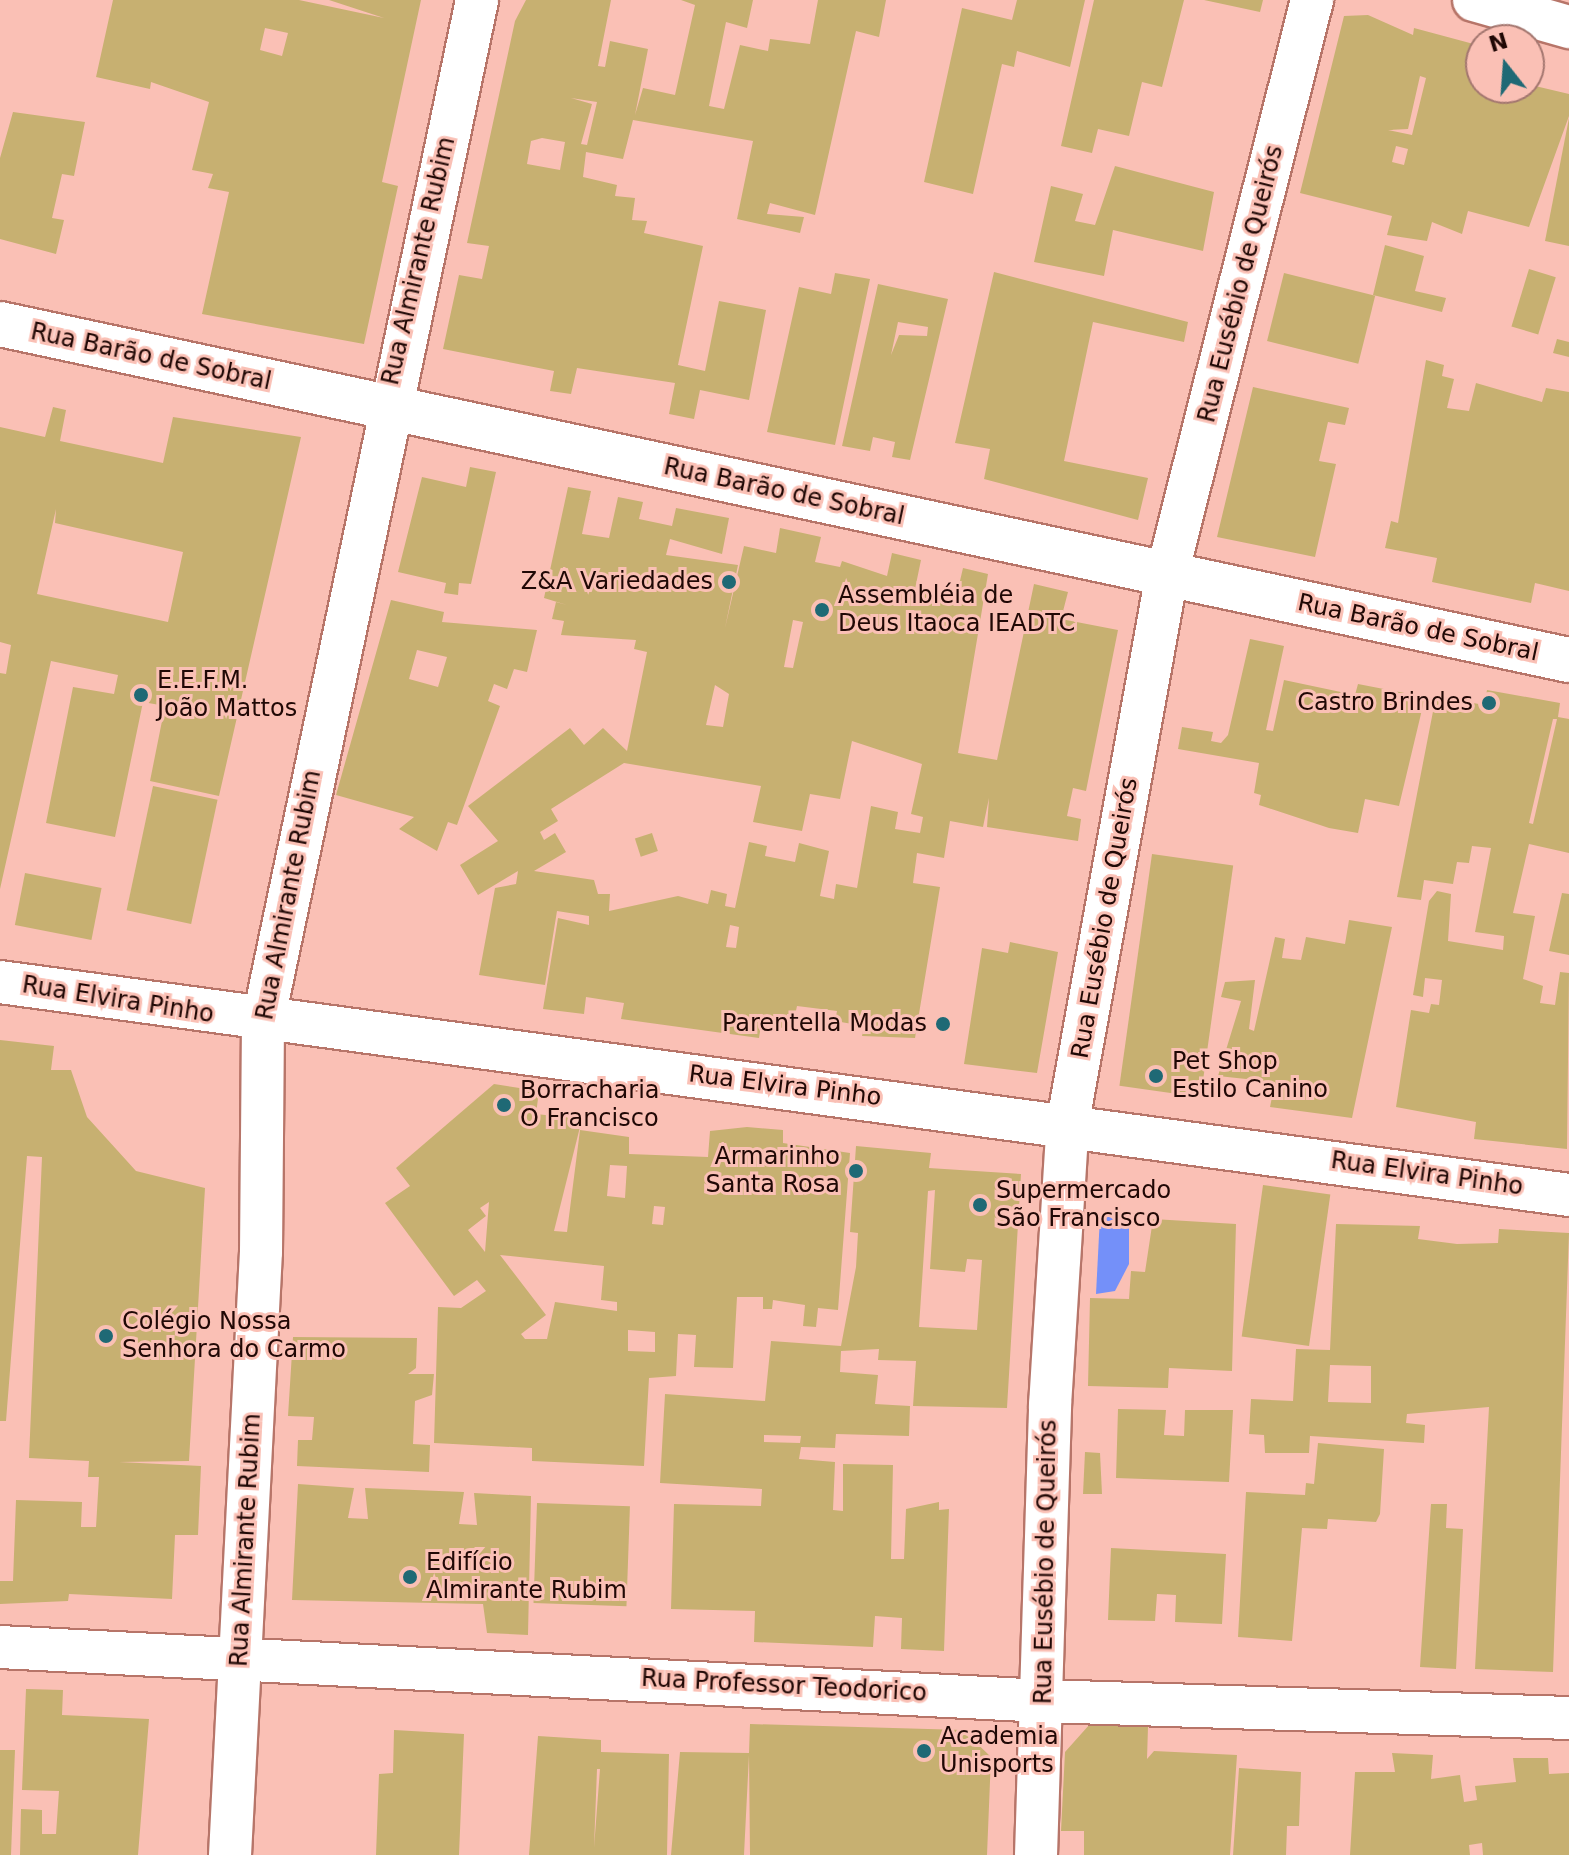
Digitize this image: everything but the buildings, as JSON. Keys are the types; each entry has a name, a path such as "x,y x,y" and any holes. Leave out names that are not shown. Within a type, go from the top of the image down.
{"main road":[{"name":"Rua Barão de Sobral","path":"0,324 1569,660"}],"street":[{"name":"Rua Almirante Rubim","path":"230,1855 261,1252 263,1022 387,408 477,0"},
{"name":"Rua Eusébio de Queirós","path":"1036,1855 1050,1405 1068,1121 1167,574 1312,0"},
{"path":"1474,0 1569,27"},
{"name":"Rua Elvira Pinho","path":"0,982 263,1022 1068,1121 1569,1195"},
{"name":"Rua Professor Teodorico","path":"0,1647 240,1655 1043,1701 1569,1718"}],"water":[{"path":"1129,1215 1129,1264 1115,1291 1096,1294 1100,1216"}],"place":[{"name":"Z&A Variedades","path":"729,582"},
{"name":"Assembléia de Deus Itaoca IEADTC","path":"822,610"},
{"name":"E.E.F.M. João Mattos","path":"141,695"},
{"name":"Castro Brindes","path":"1489,703"},
{"name":"Parentella Modas","path":"943,1024"},
{"name":"Pet Shop Estilo Canino","path":"1156,1076"},
{"name":"Borracharia O Francisco","path":"504,1105"},
{"name":"Armarinho Santa Rosa","path":"856,1171"},
{"name":"Supermercado São Francisco","path":"980,1205"},
{"name":"Colégio Nossa Senhora do Carmo","path":"106,1336"},
{"name":"Edifício Almirante Rubim","path":"410,1577"},
{"name":"Academia Unisports","path":"924,1751"}]}
